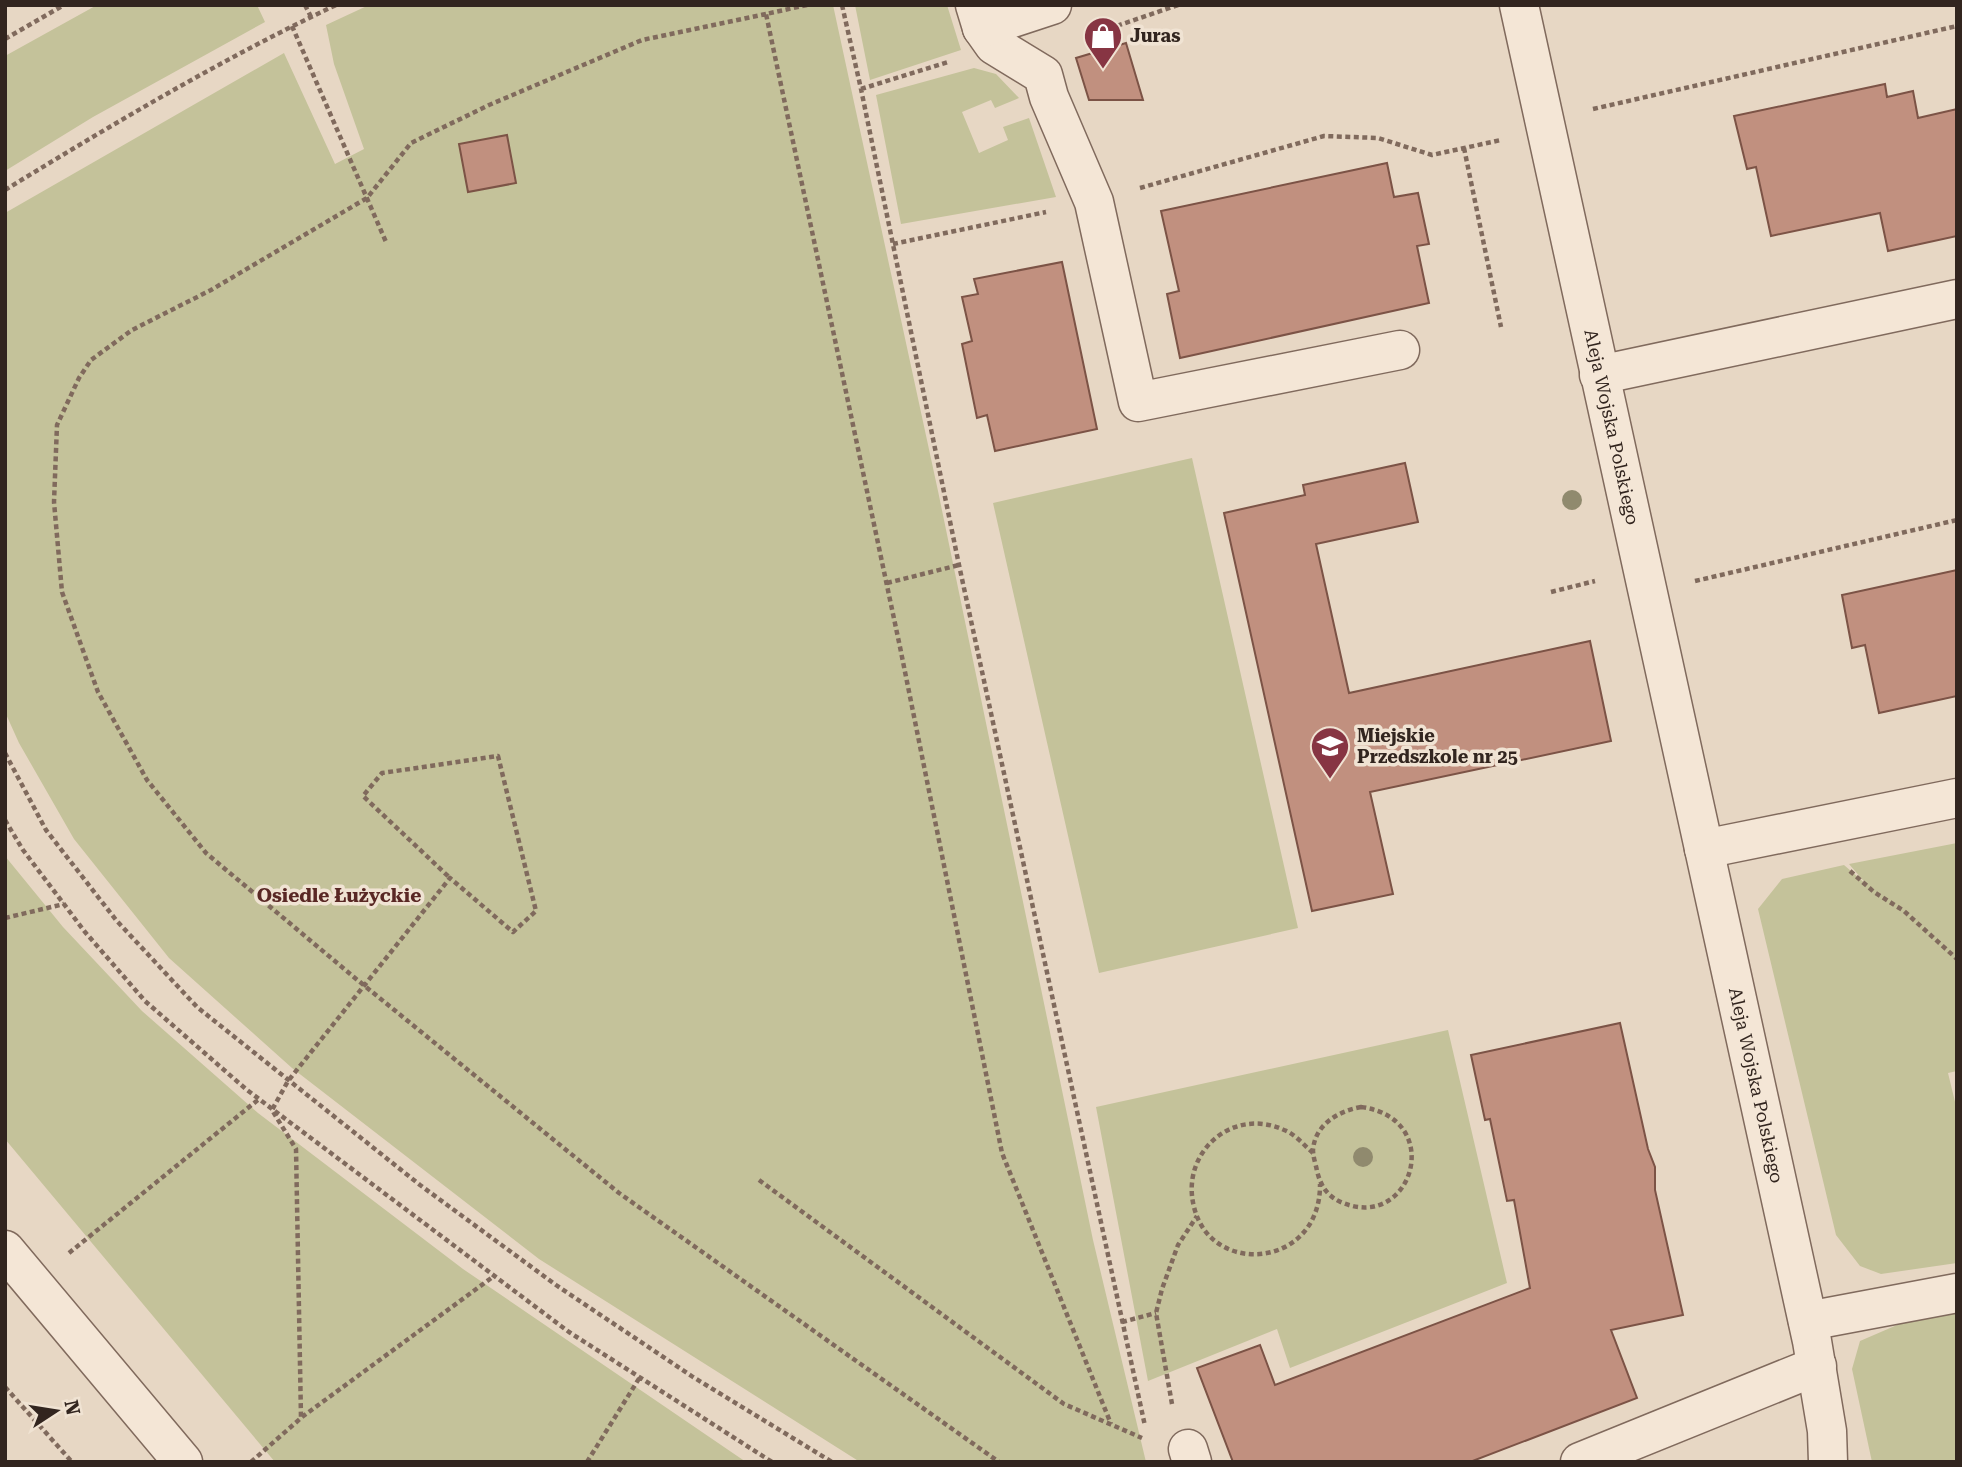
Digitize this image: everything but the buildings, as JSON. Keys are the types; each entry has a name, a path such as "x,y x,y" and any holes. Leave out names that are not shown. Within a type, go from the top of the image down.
{"street":[{"path":"1052,5 979,16 994,45 1043,75 1049,97 1094,202 1138,402 1400,350"},
{"name":"Aleja Wojska Polskiego","path":"1519,5 1808,1321 1827,1431 1828,1462"},
{"path":"1599,375 1957,299"},
{"path":"1704,849 1957,798"},
{"path":"5,1250 183,1462"},
{"path":"1808,1321 1957,1293"},
{"path":"1580,1462 1816,1366"}],"path":[{"path":"5,39 64,5"},
{"path":"305,5 311,17"},
{"path":"5,190 119,121 292,26 336,5"},
{"path":"807,5 642,40 489,105 411,143 367,198 211,290 132,330 91,360 79,378 57,425 54,502 62,592 98,692 147,780 206,853 619,1193 999,1462"},
{"path":"759,1180 1064,1404 1149,1441 958,565 842,5"},
{"path":"766,13 887,583 1002,1153 1111,1424"},
{"path":"292,26 386,242"},
{"path":"1592,110 1957,26"},
{"path":"861,89 937,66"},
{"path":"893,244 1094,202 1324,136 1378,138 1432,155 1506,138"},
{"path":"1464,148 1501,327"},
{"path":"1692,582 1957,520"},
{"path":"887,583 958,565"},
{"path":"1551,592 1595,581"},
{"path":"5,753 46,830 116,920 197,1007 420,1185 555,1286 693,1377 832,1462"},
{"path":"498,756 536,911 513,932 450,878 363,796 382,773 498,756"},
{"path":"5,820 23,850 64,904 145,1001 259,1100 569,1332 772,1462"},
{"path":"1849,864 1844,865 1874,892 1904,911 1957,959"},
{"path":"272,1110 288,1081 450,878"},
{"path":"5,918 64,904"},
{"path":"79,1245 259,1100"},
{"path":"1312,1153 1285,1130 1264,1124 1242,1125 1222,1133 1205,1147 1194,1166 1190,1188 1197,1216 1204,1229 1219,1244 1239,1252 1260,1254 1281,1250 1298,1239 1313,1222 1320,1202 1320,1184 1312,1153 1320,1130 1331,1118 1345,1110 1361,1107 1378,1109 1392,1117 1404,1129 1411,1144 1409,1177 1400,1191 1387,1202 1354,1208 1339,1202 1325,1192 1320,1184"},
{"path":"272,1110 296,1149 301,1418"},
{"path":"1190,1455 1169,1395 1156,1313 1178,1245 1197,1216"},
{"path":"251,1462 301,1418 494,1276"},
{"path":"1122,1322 1156,1313"},
{"path":"587,1462 640,1377"},
{"path":"5,1387 72,1462"}],"shaded area":[{"path":"97,5 257,5 265,22 93,117 5,171 5,56"},
{"path":"369,5 833,5 938,491 1093,1240 1146,1462 860,1462 539,1259 292,1068 169,958 74,839 19,743 5,712 5,213 284,53 335,164 364,149 334,64 326,25"},
{"path":"855,5 947,5 961,50 870,80"},
{"path":"974,68 996,74 1019,98 995,108 991,100 962,112 979,153 1008,140 1003,127 1029,118 1056,197 901,224 876,95"},
{"path":"1192,458 1298,928 1099,973 993,503"},
{"path":"1957,843 1957,1071 1948,1073 1957,1110 1957,1263 1881,1274 1860,1266 1836,1235 1758,909 1782,879 1844,865 1867,885 1849,864"},
{"path":"5,856 63,927 142,1011 258,1113 463,1269 746,1462 275,1462 5,1139"},
{"path":"1448,1030 1507,1283 1290,1368 1277,1329 1148,1381 1096,1107"},
{"path":"1957,1312 1957,1462 1872,1462 1852,1369 1860,1341 1904,1322"}],"place":[{"name":"Juras","path":"1103,70"},
{"name":"Miejskie Przedszkole nr 25","path":"1330,780"}],"district":[{"name":"Osiedle Łużyckie","path":"339,895"}]}
